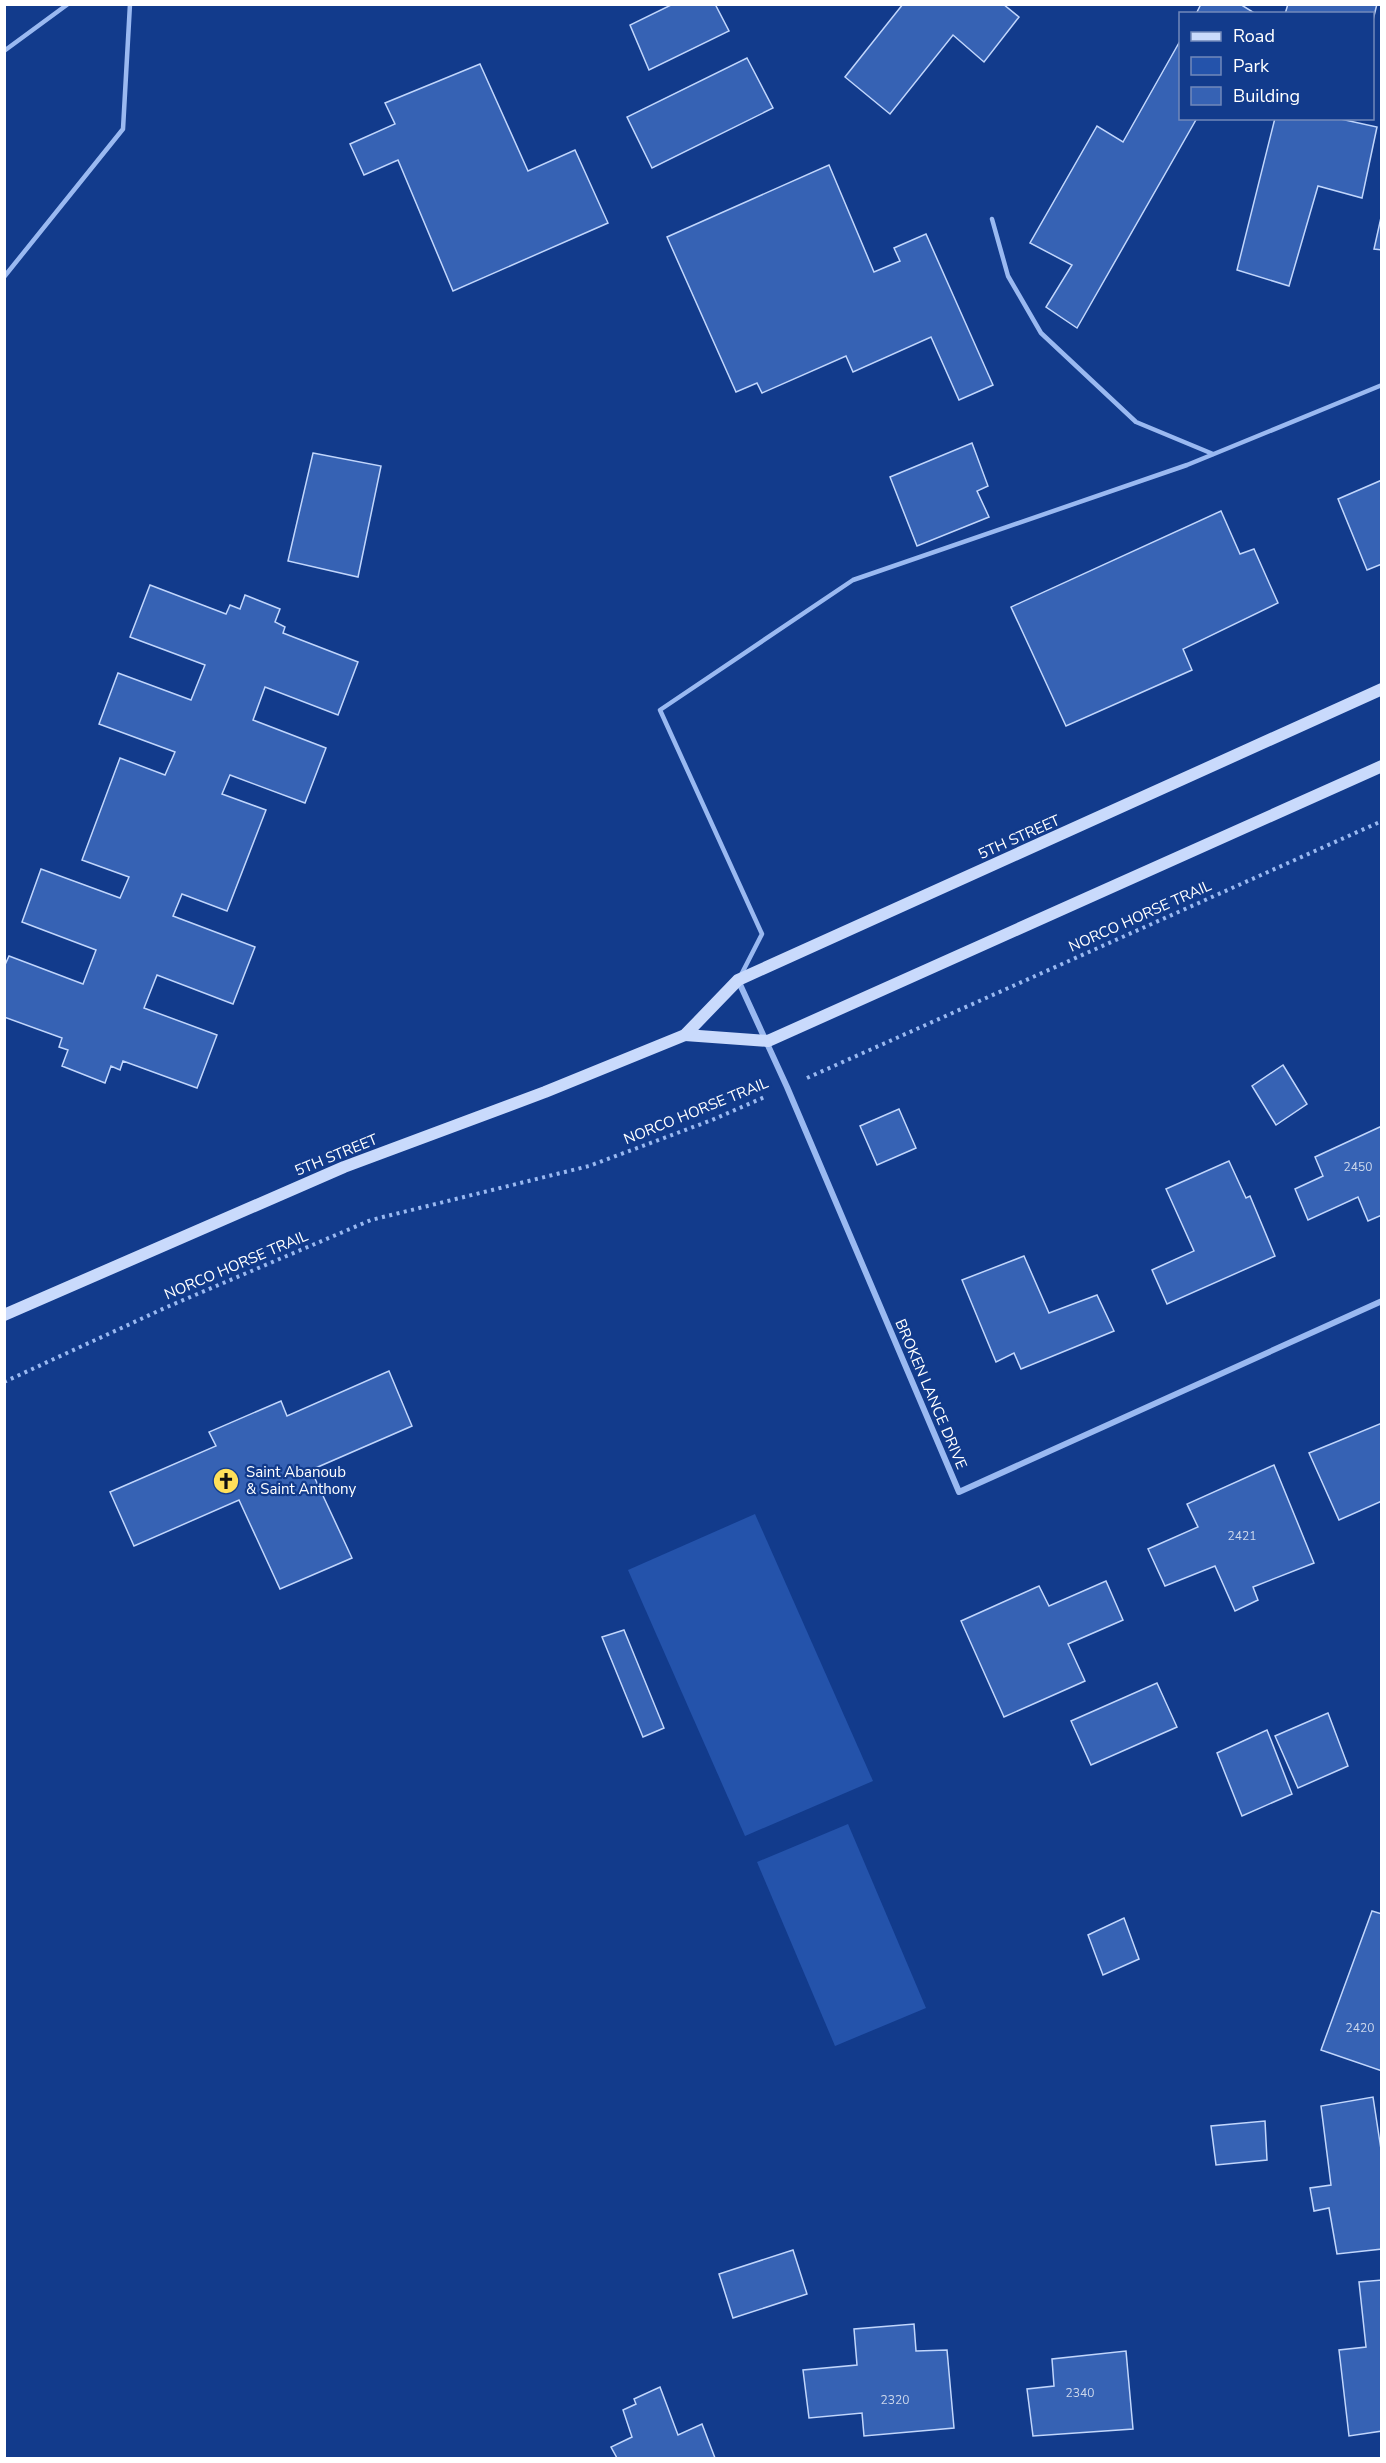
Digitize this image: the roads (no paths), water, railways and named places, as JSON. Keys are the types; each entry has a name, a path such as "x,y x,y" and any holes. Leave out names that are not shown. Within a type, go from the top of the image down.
{"street":[{"name":"5TH STREET","path":"8,1312 344,1167 545,1092 684,1035 738,980 1382,689"},
{"name":"5TH STREET","path":"684,1035 768,1041 1382,766"},
{"name":"BROKEN LANCE DRIVE","path":"738,980 768,1041 959,1492 1382,1301"}],"lane":[{"path":"4,51 68,4"},
{"path":"4,277 123,129 130,4"},
{"path":"992,219 1008,276 1041,333 1136,422 1213,454"},
{"path":"738,980 762,934 660,710 853,580 913,561 1213,454 1382,385"}],"place":[{"name":"Saint Abanoub & Saint Anthony","path":"226,1481"}]}
